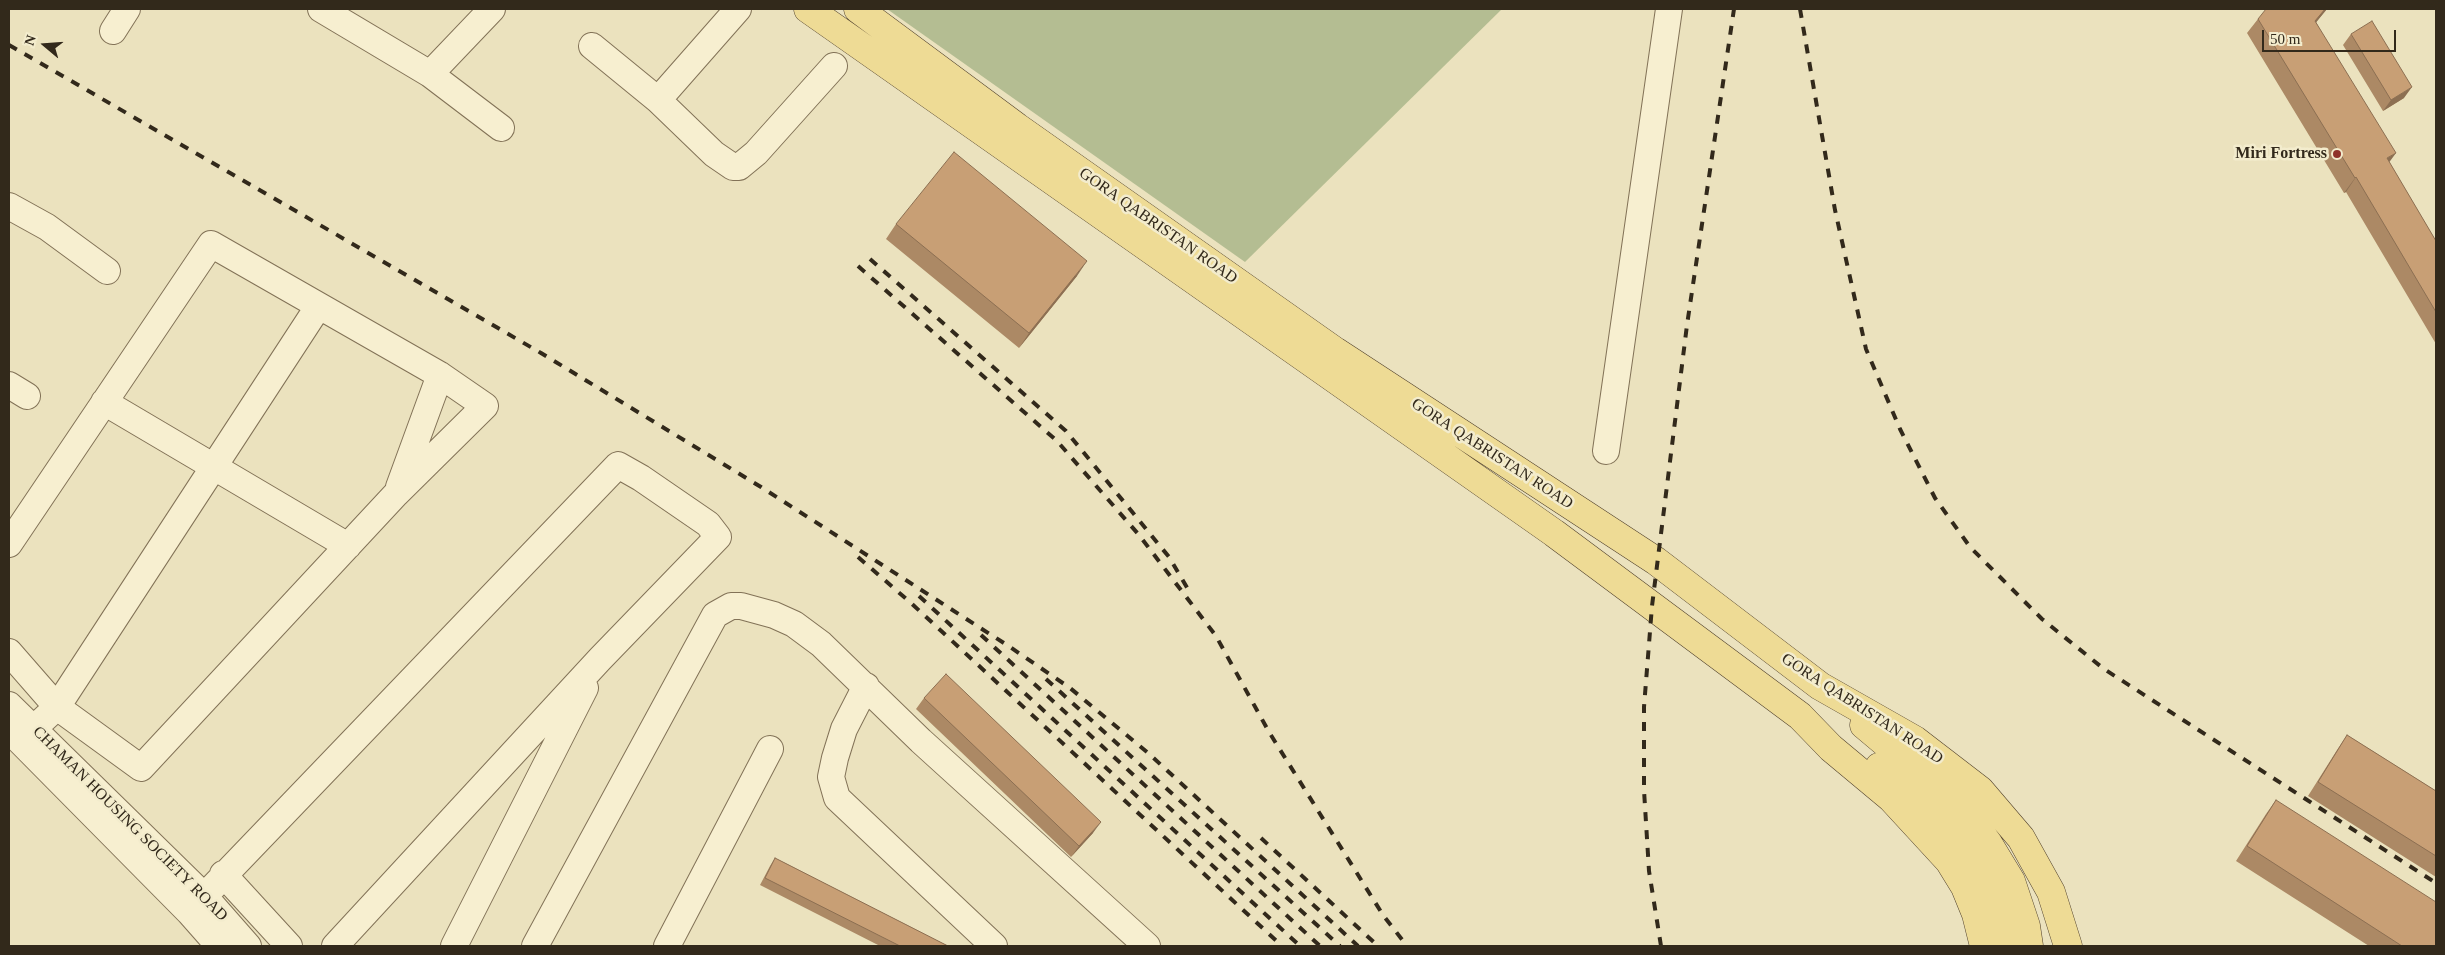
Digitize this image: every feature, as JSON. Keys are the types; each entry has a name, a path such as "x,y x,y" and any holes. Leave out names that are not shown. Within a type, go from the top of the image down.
{"main road":[{"name":"GORA QABRISTAN ROAD","path":"808,9 1554,533 1800,716 1831,748 1891,798 1949,861 1965,887 1976,914 1984,946"},
{"name":"GORA QABRISTAN ROAD","path":"858,9 1017,126 1335,351 1656,561 1820,686 1915,740 1980,790 2021,838 2051,892 2068,946"},
{"path":"1820,686 1892,762 1922,800 1957,836 1974,860 1996,901 2006,946"},
{"path":"1800,716 1892,762 1945,793 1968,816 1988,843 2011,880 2026,926 2029,946"}],"street":[{"path":"113,31 127,9"},
{"path":"321,9 430,74 501,128"},
{"path":"430,74 492,9"},
{"path":"658,100 738,9"},
{"path":"1606,451 1669,9"},
{"path":"592,46 658,100 714,154 733,167 739,167 756,153 834,66"},
{"path":"9,206 16,208 47,227 107,271"},
{"path":"9,544 211,244 318,307 440,375 485,406 396,494 141,768 57,707 9,652"},
{"path":"21,733 57,707 318,307"},
{"path":"396,494 440,375"},
{"path":"104,402 348,546"},
{"path":"197,904 223,874 618,465 697,515 718,537 600,659 335,946"},
{"path":"536,946 715,615 731,606 741,606 774,615 794,624 821,644 921,741 1147,946"},
{"path":"454,946 600,659"},
{"path":"866,686 844,729 835,758 831,777 837,798 994,946"},
{"name":"CHAMAN HOUSING SOCIETY ROAD","path":"9,705 21,733 197,904 248,946"},
{"path":"667,946 770,750"},
{"path":"223,874 290,946"},
{"name":"CHAMAN HOUSING SOCIETY ROAD","path":"197,904 219,946"}],"green space":[{"path":"887,9 1502,9 1245,262"}],"building":[{"path":"2266,9 2325,9 2315,21 2396,153 2387,158 2436,241 2436,312 2356,177 2258,19"},
{"path":"2372,21 2412,87 2391,100 2351,34"},
{"path":"954,152 1087,261 1029,333 896,224"},
{"path":"946,674 1101,822 1079,846 924,698"},
{"path":"2347,735 2436,791 2436,856 2318,782"},
{"path":"2276,800 2436,902 2436,946 2402,946 2247,846"},
{"path":"775,858 948,946 900,946 765,878"}],"railway":[{"path":"1661,946 1649,871 1644,790 1644,707 1652,606 1687,325 1734,9"},
{"path":"1800,9 1835,210 1866,349 1900,429 1935,498 1970,547 2042,619 2104,669 2436,883"},
{"path":"9,45 541,353 761,487 1010,647 1070,688 1147,752 1358,946"},
{"path":"870,259 1066,431 1169,557 1189,591"},
{"path":"858,266 1057,441 1139,535 1216,636 1269,732 1383,915 1407,946"},
{"path":"858,557 911,603 1282,946"},
{"path":"919,596 1300,946"},
{"path":"981,635 1320,946"},
{"path":"1046,679 1340,946"},
{"path":"1261,838 1378,946"}],"place":[{"name":"Miri Fortress","path":"2337,154"}]}
